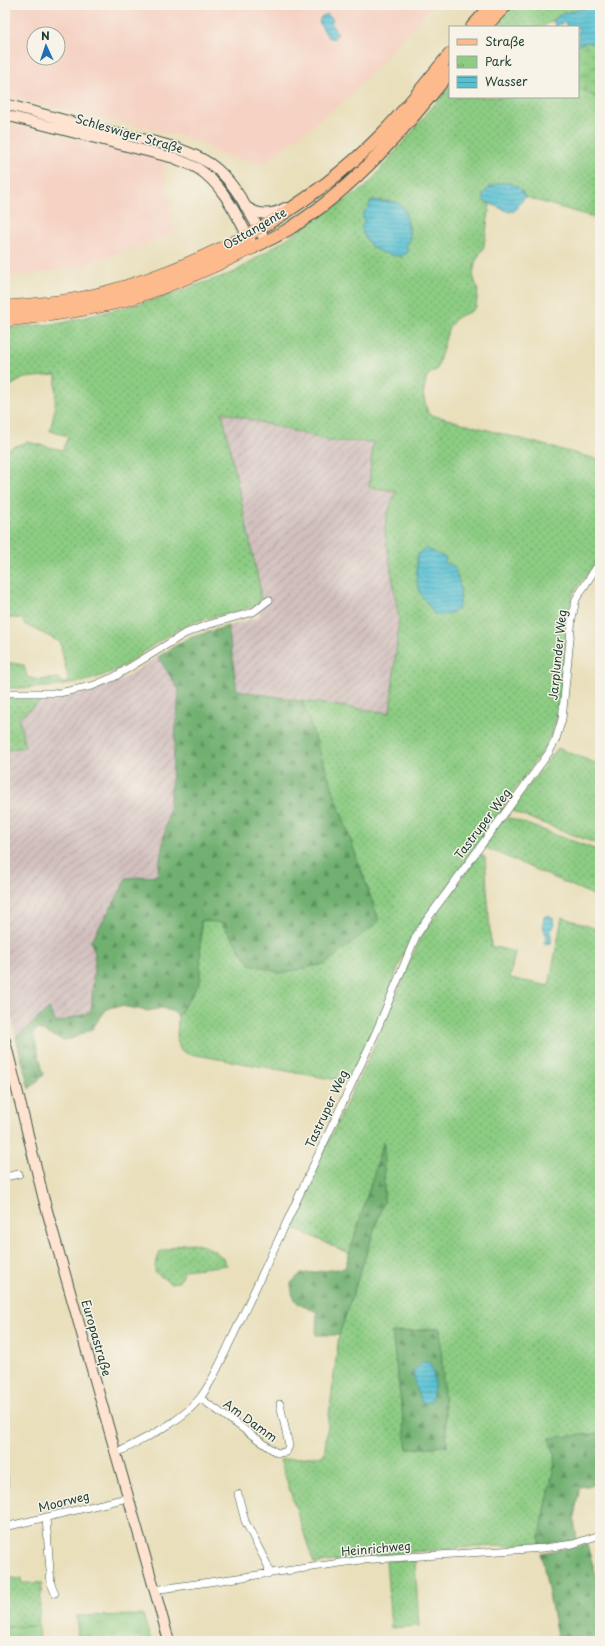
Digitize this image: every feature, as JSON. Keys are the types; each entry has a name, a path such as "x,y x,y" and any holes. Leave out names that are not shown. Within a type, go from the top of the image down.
{"highway":[{"name":"Osttangente","path":"5,307 57,302 115,289 178,268 210,254 253,232"},
{"name":"Osttangente","path":"5,320 57,314 122,301 183,280 254,247"}],"main road":[{"path":"473,26 492,5"},
{"path":"487,26 506,5"},
{"name":"Osttangente","path":"253,232 308,196 382,134 449,55"},
{"name":"Osttangente","path":"254,247 291,228 347,185 395,137 449,73"},
{"name":"Schleswiger Straße","path":"5,104 177,149 202,159 218,170 242,203 253,232 254,247"},
{"name":"Schleswiger Straße","path":"5,115 174,158 196,168 212,180 253,232 266,241"},
{"name":"Schleswiger Straße","path":"242,203 252,211 269,215 281,211 308,196"},
{"name":"Europastraße","path":"5,1041 44,1200 127,1498 169,1641"}],"street":[{"name":"Jarplunder Weg","path":"548,754 556,739 563,712 572,619 576,599 600,562"},
{"path":"5,693 59,693 92,686 114,677 184,634 207,625 253,612 269,600"},
{"name":"Tastruper Weg","path":"114,1452 121,1450 182,1416 200,1398 233,1336 376,1032 416,936 548,754"},
{"path":"5,1177 19,1174"},
{"name":"Am Damm","path":"200,1398 277,1453 286,1452 289,1450 280,1404"},
{"path":"5,1477 5,1484"},
{"path":"238,1494 245,1521 268,1566 269,1574"},
{"name":"Moorweg","path":"5,1527 127,1498"},
{"path":"46,1518 51,1584 55,1594"},
{"name":"Heinrichweg","path":"154,1590 361,1560 544,1548 572,1544 600,1535"}],"shaded area":[{"path":"5,5 434,5 353,93 265,164 219,155 201,141 5,96"},
{"path":"5,122 163,160 175,234 79,267 5,278"},
{"path":"221,412 330,441 373,442 369,487 396,491 386,518 385,532 399,619 390,714 237,690 228,626 259,617 260,588"},
{"path":"158,657 179,690 169,810 157,876 126,878 95,954 91,1012 56,1023 49,1009 16,1037 5,988 5,750 25,747 19,717 45,698 78,694 120,681"}],"green space":[{"path":"513,5 597,5 562,14 544,26 494,26"},
{"path":"600,41 600,103 597,97 579,88 579,45 585,42 599,44"},
{"path":"449,87 449,98 579,98 579,88 597,97 600,103 600,219 525,197 522,191 484,201 490,205 484,246 475,263 473,275 478,291 476,307 470,312 457,317 449,327 437,369 427,376 423,394 428,414 600,460 601,527 599,558 580,583 572,598 568,617 558,712 553,730 545,747 407,945 373,1032 348,1082 185,1053 180,1049 177,1040 178,1016 200,982 201,920 222,923 250,964 379,921 302,701 390,713 399,619 385,532 386,518 396,491 369,487 373,442 330,441 222,412 260,588 260,604 242,610 207,618 181,628 123,666 95,678 51,687 5,688 5,662 24,665 27,677 38,680 59,678 62,683 69,683 60,642 24,624 23,619 5,617 5,450 27,442 63,450 68,436 50,431 55,409 56,375 24,378 5,389 5,328 62,323 157,299 235,272 366,187","holes":["371,200 387,201 399,205 408,223 410,238 402,256 390,255 371,247 361,226 364,222 363,213 369,207","440,556 446,559 444,563 451,564 434,614 417,581"]},
{"path":"228,626 237,690 302,701 379,921 325,964 281,973 250,964 222,923 201,920 200,982 178,1016 173,1012 162,1008 148,1011 121,1006 112,1007 106,1010 92,1029 71,1039 62,1040 38,1029 33,1033 44,1075 29,1089 16,1037 49,1009 56,1023 91,1012 95,954 91,941 120,892 126,878 157,876 169,810 179,690 158,657 186,639"},
{"path":"5,697 45,698 19,717 25,747 5,750"},
{"path":"558,748 600,765 600,845 514,812 512,808"},
{"path":"510,818 600,851 600,898 484,847 502,821"},
{"path":"479,854 485,857 491,946 515,952 510,978 549,986 562,917 600,930 600,1433 549,1439 556,1457 540,1535 540,1544 427,1551 371,1556 314,1564 280,1460 324,1455 339,1335 384,1201 383,1143 350,1254 288,1225 381,1032 420,938","holes":["439,1328 447,1446 407,1449 392,1333"]},
{"path":"384,1141 384,1201 339,1335 316,1335 317,1312 301,1305 295,1300 291,1283 300,1274 345,1268"},
{"path":"193,1243 213,1250 224,1260 227,1265 184,1270 179,1282 170,1283 155,1272 155,1266 160,1252 182,1244"},
{"path":"440,1328 447,1446 407,1449 392,1333"},
{"path":"600,1433 600,1484 580,1487 574,1517 577,1540 540,1544 540,1535 556,1457 549,1438"},
{"path":"587,1545 596,1575 600,1574 600,1641 558,1641 541,1553"},
{"path":"386,1560 415,1561 419,1626 391,1628"},
{"path":"5,1577 21,1579 22,1583 42,1583 38,1626 5,1627"},
{"path":"143,1615 151,1641 78,1641 77,1616"},
{"path":"38,1626 39,1641 5,1641 5,1627"}],"water":[{"path":"600,5 599,44 585,42 579,45 579,26 567,26 564,22 556,26 553,21 562,14"},
{"path":"327,14 333,19 331,24 338,34 333,39 328,37 319,22 321,17"},
{"path":"499,183 515,185 523,193 525,197 514,211 509,212 484,201 483,195 489,188"},
{"path":"371,200 383,202 391,201 398,203 405,209 410,237 406,246 408,252 402,256 381,252 370,245 366,240 361,226 364,222 363,213 369,207"},
{"path":"425,548 444,557 446,559 444,563 454,566 461,592 458,609 449,614 434,614 418,588 417,556"},
{"path":"550,915 553,918 554,926 551,931 551,943 545,945 544,943 547,937 543,920 544,917"},
{"path":"423,1362 430,1363 434,1383 430,1402 422,1403 415,1385 413,1372"}]}
